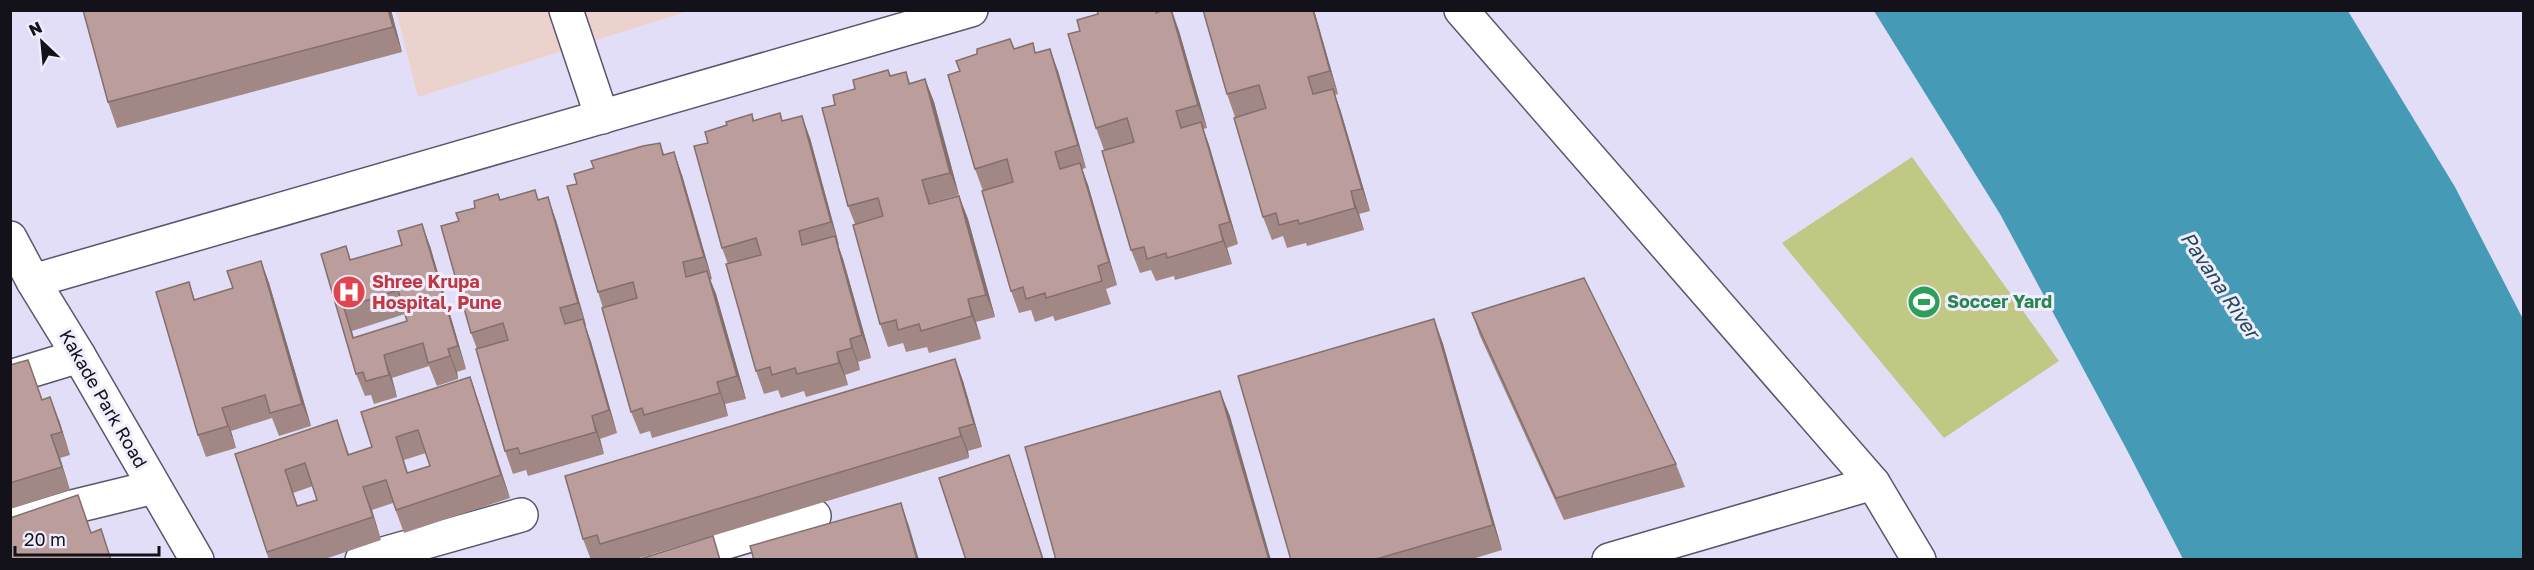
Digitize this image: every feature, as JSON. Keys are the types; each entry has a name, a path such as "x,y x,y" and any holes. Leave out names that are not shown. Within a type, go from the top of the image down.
{"street":[{"path":"566,10 602,117"},
{"path":"1461,10 1872,483 1919,560"},
{"path":"33,281 954,13"},
{"name":"Kakade Park Road","path":"10,238 197,560"},
{"path":"10,377 79,356"},
{"path":"1609,560 1872,483"},
{"path":"10,526 72,507 154,487"},
{"path":"362,560 522,515"},
{"path":"666,560 814,516"}],"shaded area":[{"path":"396,10 688,11 418,97"}],"green space":[{"name":"Soccer Yard","path":"1912,157 2059,361 1944,438 1782,243"}],"water":[{"name":"Pavana River","path":"1874,11 2348,11 2455,187 2523,319 2523,559 2183,559 2000,214"}],"building":[{"path":"83,10 388,10 393,27 108,102"},
{"path":"1097,10 1156,10 1156,13 1171,10 1198,105 1176,111 1181,128 1201,122 1230,222 1219,225 1223,241 1167,258 1166,253 1147,259 1144,247 1131,250 1102,151 1134,142 1127,118 1096,128 1068,34 1080,31 1077,20 1098,14"},
{"path":"1203,10 1313,10 1330,71 1308,77 1313,94 1333,89 1362,189 1351,191 1355,208 1299,224 1298,220 1279,225 1276,213 1263,217 1234,118 1266,108 1259,85 1227,94"},
{"path":"1010,39 1014,49 1033,43 1035,53 1050,49 1078,145 1055,152 1060,169 1080,163 1109,262 1098,266 1102,281 1046,298 1045,293 1026,299 1023,287 1011,291 982,191 1013,182 1007,159 975,169 948,75 960,71 956,61 977,54 977,49"},
{"path":"888,70 890,76 906,72 909,84 925,79 950,173 922,180 929,204 959,196 986,295 968,299 972,316 921,331 919,324 898,330 896,320 880,324 853,225 883,216 878,198 848,206 822,108 835,105 833,95 855,89 853,80"},
{"path":"780,113 782,121 802,116 831,222 799,231 802,245 835,236 862,335 850,339 852,348 837,352 839,363 797,374 795,368 772,375 770,367 756,371 726,264 761,255 756,238 722,248 694,146 708,143 705,132 727,125 726,122 752,114 753,121"},
{"path":"660,143 663,155 674,152 704,257 683,262 686,277 707,271 737,376 717,382 720,393 644,415 642,408 631,412 602,308 637,298 633,282 598,292 567,186 577,184 574,174 594,168 591,161"},
{"path":"535,190 538,200 548,197 578,303 560,308 565,324 583,319 609,410 592,416 596,432 520,454 518,448 505,451 476,349 508,340 503,323 471,333 441,226 459,221 456,213 475,208 474,201 498,194 500,200"},
{"path":"422,224 458,346 448,349 450,356 428,363 423,343 384,355 389,375 366,381 363,372 356,374 321,254 346,246 350,260 402,245 398,231","holes":["398,290 407,321 353,338 344,308"]},
{"path":"261,261 302,404 270,413 265,395 222,408 228,426 198,435 156,292 189,282 194,300 233,288 227,271"},
{"path":"1584,278 1676,464 1556,498 1472,313"},
{"path":"1434,319 1493,525 1373,560 1291,560 1238,376"},
{"path":"955,359 974,424 959,428 961,436 600,544 597,535 583,539 565,476"},
{"path":"28,360 42,400 50,397 62,432 51,435 62,467 10,483 10,365"},
{"path":"470,377 501,475 396,510 386,480 363,487 373,517 267,552 235,454 337,420 348,455 372,447 361,412","holes":["418,430 430,466 407,473 396,437","305,463 317,500 297,506 285,470"]},
{"path":"1220,391 1269,560 1056,560 1025,447"},
{"path":"1009,455 1043,560 966,560 939,478"},
{"path":"78,495 91,533 101,529 111,560 10,560 10,518"},
{"path":"901,503 917,560 754,560 750,546"},
{"path":"713,536 720,560 637,560"}],"place":[{"name":"Shree Krupa Hospital, Pune","path":"349,292"},
{"name":"Soccer Yard","path":"1924,302"}]}
